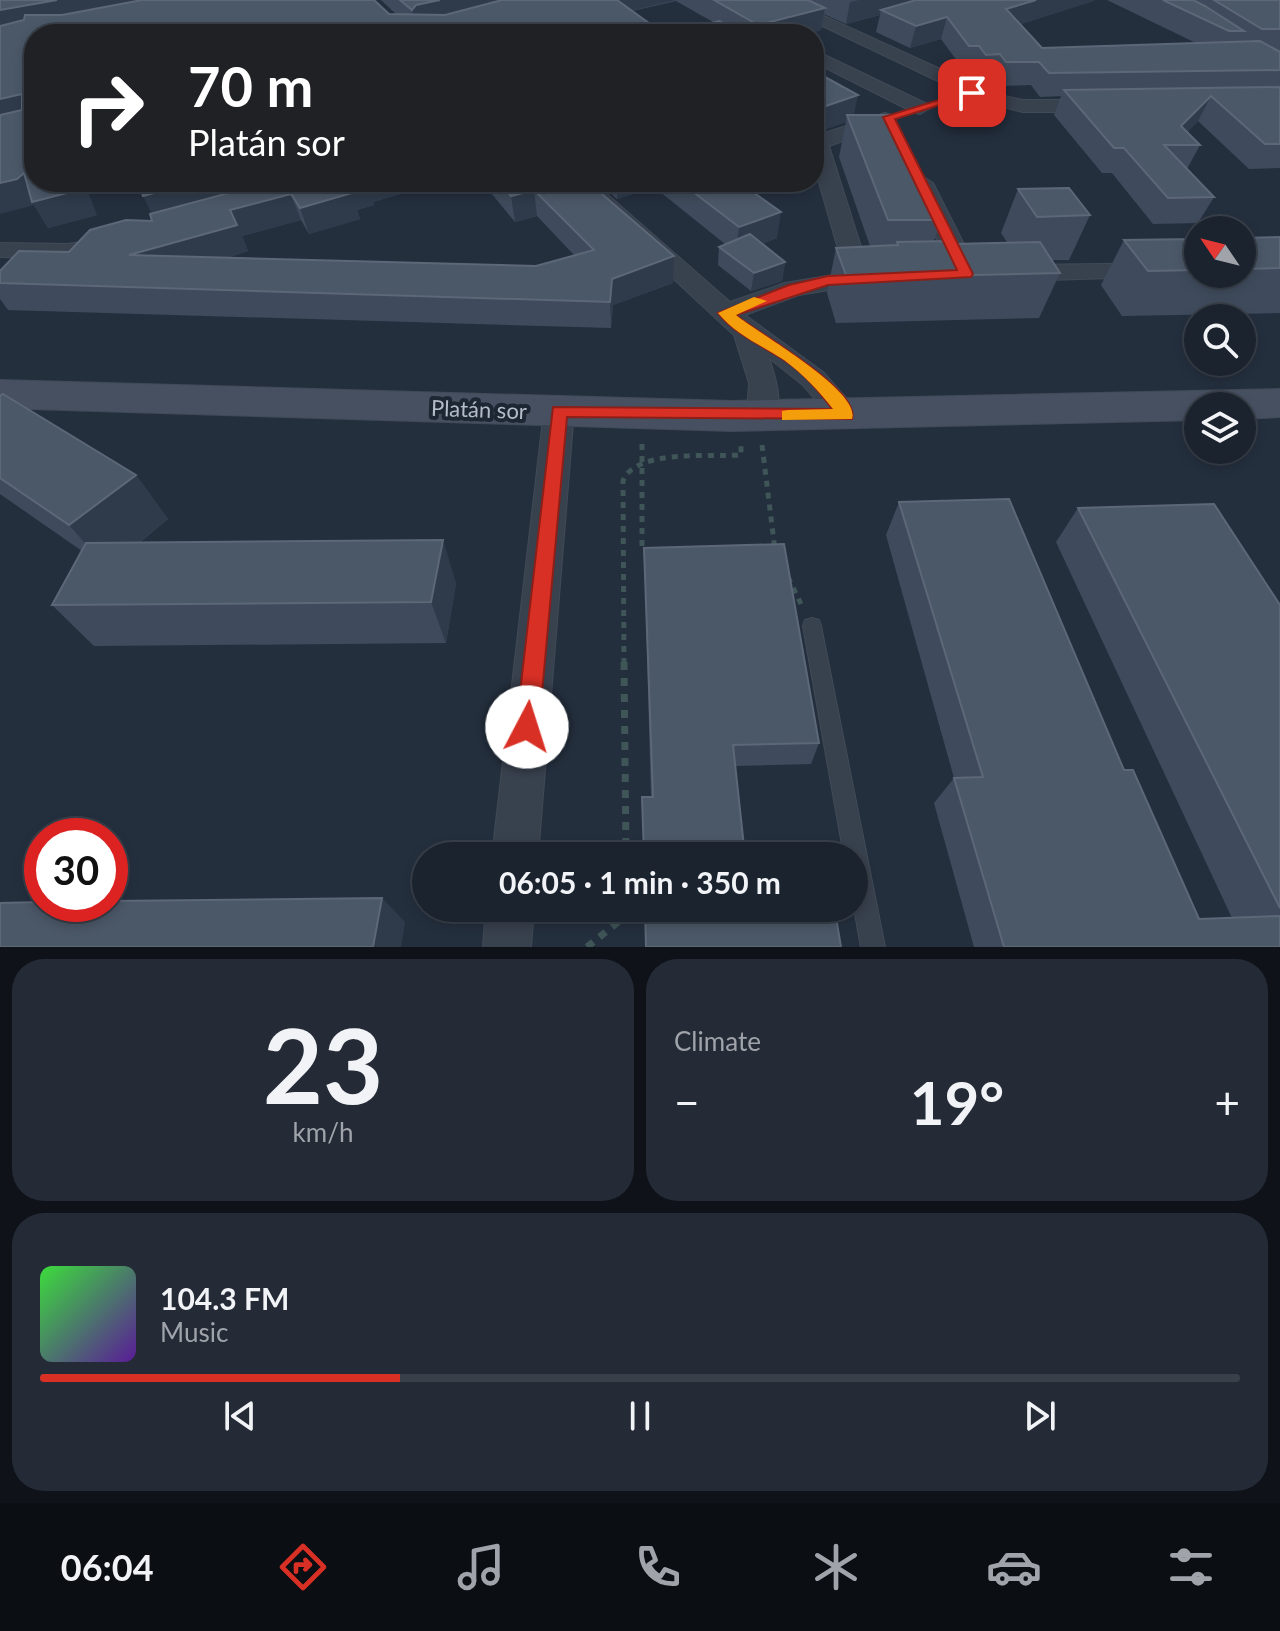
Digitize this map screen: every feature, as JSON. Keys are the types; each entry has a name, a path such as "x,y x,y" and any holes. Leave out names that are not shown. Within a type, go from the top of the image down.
{"street":[{"path":"776,0 972,93 1023,106 1124,106"},
{"path":"824,40 876,25"},
{"path":"824,60 920,108"},
{"path":"824,140 892,124 920,108 972,93"},
{"path":"910,160 966,274"},
{"path":"824,170 858,276"},
{"path":"591,192 747,332 791,357 823,384 846,415"},
{"path":"0,250 67,251 136,239"},
{"path":"940,274 1184,270"},
{"path":"726,313 794,288 858,276 901,275"},
{"path":"747,332 763,383 752,426"},
{"name":"Platán sor","path":"0,394 559,411 752,426 846,415 1184,406"},
{"path":"1256,404 1280,403"},
{"path":"516,842 559,411"},
{"path":"507,947 509,922"}],"lane":[{"path":"812,626 873,947"}],"path":[{"path":"626,842 623,481 627,470 642,460 741,455 752,426"},
{"path":"752,426 774,548 780,561"},
{"path":"642,444 642,551 656,551"},
{"path":"759,548 774,548"},
{"path":"787,574 812,626"},
{"path":"587,947 618,922"}],"building":[{"path":"0,0 57,0 0,10"},
{"path":"142,0 374,0 389,14 445,15 502,0 617,0 650,24 24,24 24,173 17,179 0,183 0,115 22,110 22,94 0,99 0,26 24,20 25,15 62,15"},
{"path":"400,0 440,0 416,5 412,10"},
{"path":"714,0 808,0 825,8 762,24 756,24"},
{"path":"916,0 1036,0 1006,9 1042,48 1260,41 1280,52 1280,70 1049,73 1039,62 1006,62 1000,54 986,55 979,46 969,46 947,17 916,26 881,10"},
{"path":"1163,0 1193,0 1244,31 1229,31"},
{"path":"1214,0 1280,0 1280,29 1262,29"},
{"path":"824,76 858,95 824,107"},
{"path":"1280,87 1280,144 1265,144 1211,96 1181,126 1200,145 1164,145 1214,197 1168,198 1124,148 1114,148 1064,90"},
{"path":"847,115 891,115 941,220 888,220"},
{"path":"1069,188 1090,215 1037,217 1018,189"},
{"path":"29,192 70,192 32,202"},
{"path":"232,192 351,192 300,208 291,194 230,210 237,225 129,255 536,266 594,250 536,192 600,192 674,256 612,279 610,302 0,283 0,271 19,251 69,252 90,230 126,220 152,221 150,214"},
{"path":"693,192 753,192 781,212 739,227"},
{"path":"750,234 785,262 754,273 719,247"},
{"path":"1280,237 1280,268 1256,269 1256,238"},
{"path":"1184,239 1184,270 1148,271 1124,240"},
{"path":"951,241 952,244 1040,242 1060,273 847,278 836,248 898,245 897,242"},
{"path":"3,394 136,475 69,525 0,478 0,396"},
{"path":"1009,499 1124,770 1133,770 1199,919 1280,916 1280,947 1004,947 954,778 983,777 899,502"},
{"path":"1214,504 1280,605 1280,908 1078,508"},
{"path":"443,540 431,602 52,605 86,543"},
{"path":"784,544 819,743 733,745 743,842 644,842 642,797 653,797 644,548"},
{"path":"382,898 373,947 0,947 0,903 24,902 24,922 128,922 128,901"},
{"path":"645,922 837,922 841,947 646,947"}],"slow traffic":[{"path":"759,301 726,313 747,332 791,357 823,384 846,415 788,416"}],"route":[{"path":"527,727 559,411 732,416 846,415 823,384 791,357 747,332 726,313 794,288 828,280 858,276 966,274 889,117 972,93"}]}
